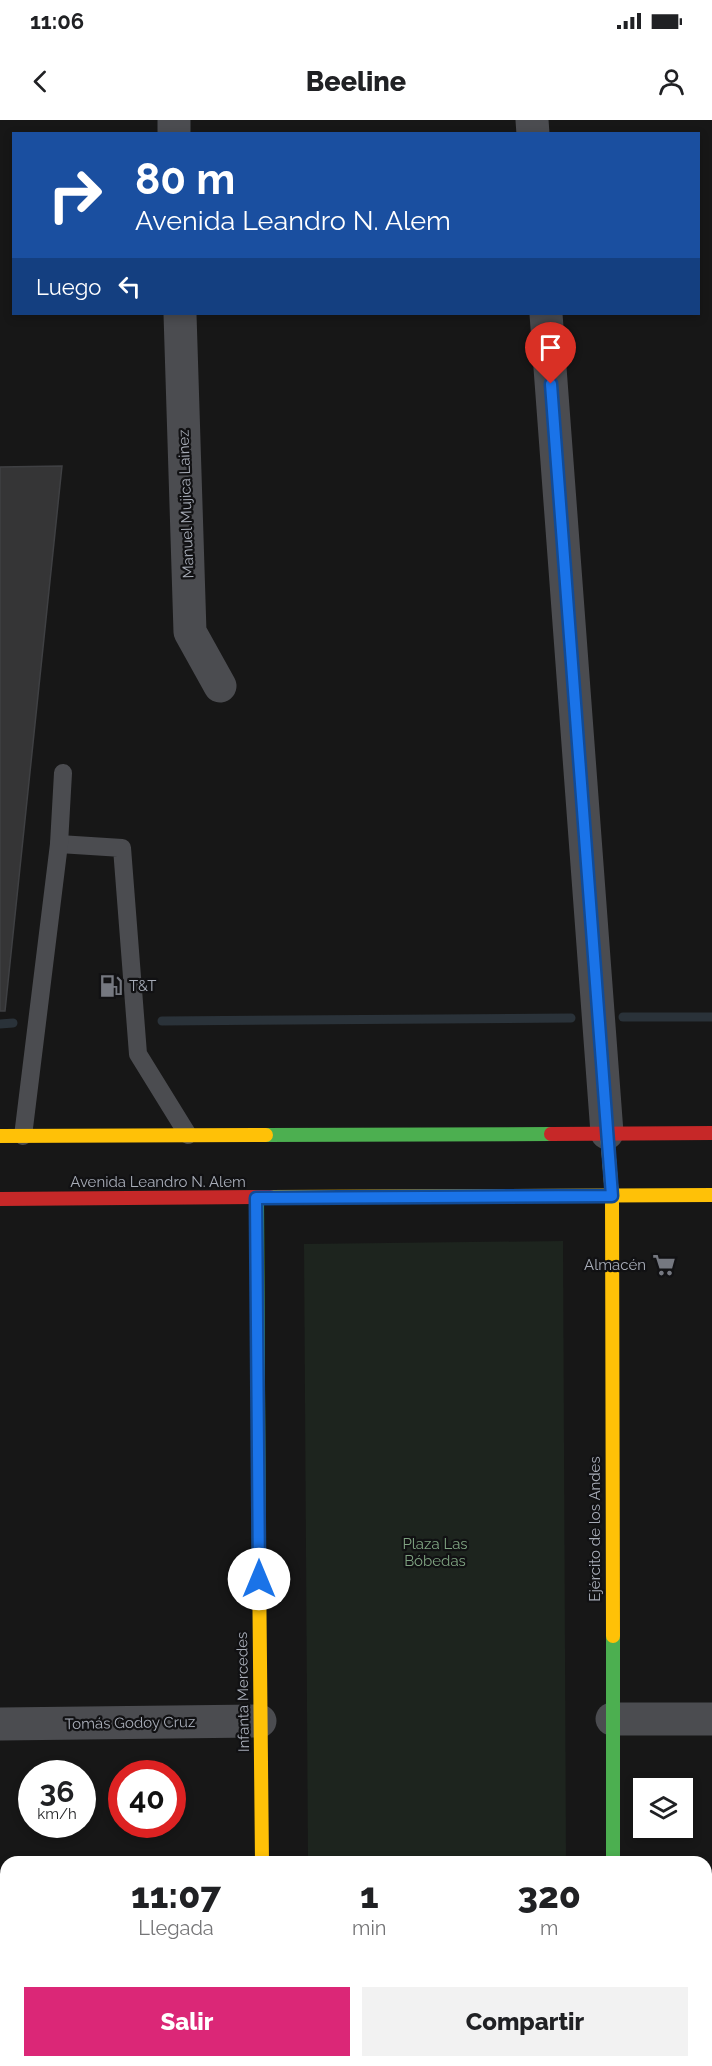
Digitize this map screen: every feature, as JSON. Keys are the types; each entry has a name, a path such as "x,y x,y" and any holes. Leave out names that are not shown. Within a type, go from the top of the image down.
{"main road":[{"name":"Ejército de los Andes","path":"607,1133 612,1196 613,1856"},
{"path":"0,1136 712,1133"},
{"name":"Avenida Leandro N. Alem","path":"0,1199 712,1196"},
{"name":"Infanta Mercedes","path":"256,1198 262,1856"}],"street":[{"name":"Manuel Mujica Lainez","path":"180,315 190,632 220,686"},
{"path":"546,315 607,1133"},
{"path":"612,1719 712,1719"},
{"name":"Tomás Godoy Cruz","path":"0,1724 260,1721"}],"lane":[{"path":"23,1136 59,843 63,773"},
{"path":"59,843 122,848 138,1054 188,1135"}],"green space":[{"name":"Plaza Las Bóbedas","path":"563,1241 566,1856 308,1856 304,1244"}],"building":[{"path":"62,466 5,1011 0,1011 0,467"}],"waterway":[{"path":"623,1017 712,1017"},
{"path":"162,1021 571,1018"},
{"path":"0,1024 13,1023"}],"traffic: fast":[{"path":"266,1135 551,1134"},
{"path":"257,1198 259,1561"},
{"path":"613,1636 613,1856"}],"traffic: slow":[{"path":"607,1133 612,1196 613,1636"},
{"path":"0,1136 266,1135"},
{"path":"270,1197 712,1195"},
{"path":"259,1561 262,1856"}],"traffic: jam":[{"path":"551,1134 712,1133"},
{"path":"0,1199 270,1197"}],"place":[{"name":"T&T","path":"111,986"},
{"name":"Almacén","path":"664,1265"}],"route":[{"path":"259,1579 256,1198 612,1196 551,384"}]}
